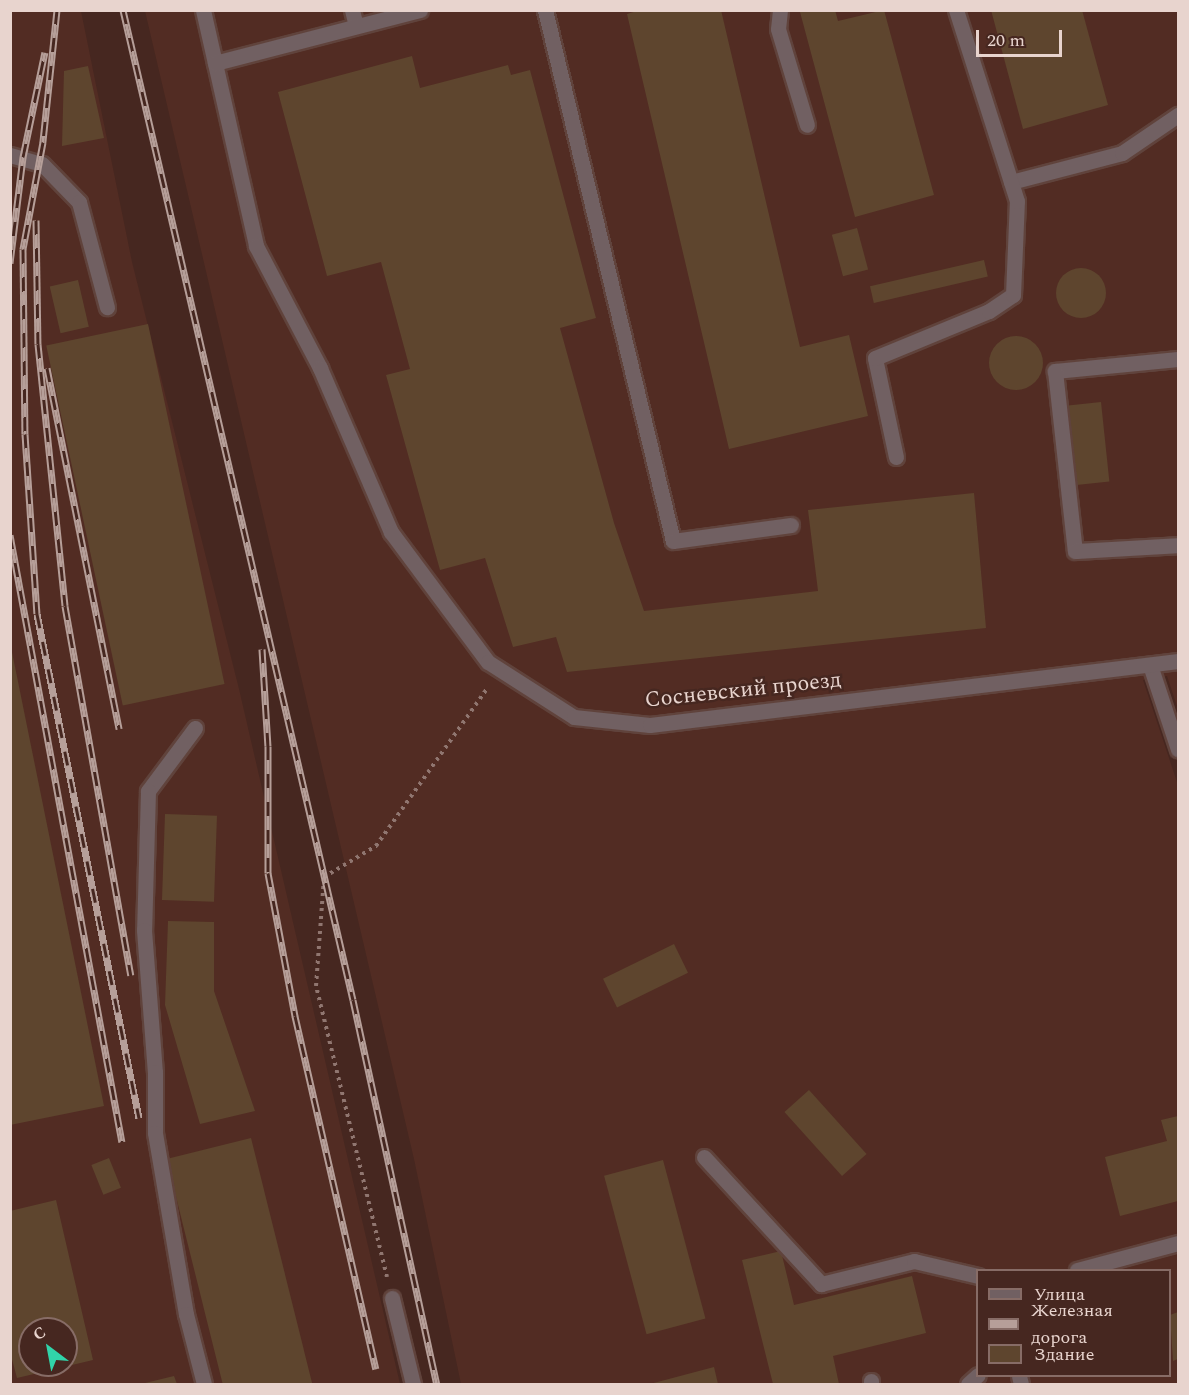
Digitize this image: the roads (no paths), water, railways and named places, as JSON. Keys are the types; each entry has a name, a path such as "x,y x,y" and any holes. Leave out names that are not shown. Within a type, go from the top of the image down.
{"street":[{"name":"Сосневский проезд","path":"203,10 256,246 321,368 391,532 488,662 574,717 650,725 1179,661"},
{"path":"352,10 356,26"},
{"path":"215,63 420,10"},
{"path":"545,10 673,541 791,525"},
{"path":"780,10 778,29 807,125"},
{"path":"896,457 875,358 989,311 1013,295 1017,201 956,10"},
{"path":"1011,182 1122,153 1179,115"},
{"path":"10,155 42,164 79,202 107,307"},
{"path":"1179,359 1055,371 1075,551 1179,545"},
{"path":"1150,665 1179,749"},
{"path":"195,728 148,791 144,930 155,1072 155,1133 186,1314 204,1384"},
{"path":"704,1157 821,1284 914,1261 976,1276"},
{"path":"1076,1269 1179,1242"},
{"path":"392,1298 413,1384"}],"railway":[{"path":"57,10 43,142 23,249 25,434 37,614 139,1118"},
{"path":"123,10 353,1000 437,1384"},
{"path":"10,263 23,157 45,52"},
{"path":"36,220 38,344 65,606 131,975"},
{"path":"47,368 119,729"},
{"path":"10,535 122,1142"},
{"path":"262,649 268,746 268,873 295,1016 376,1369"}]}
